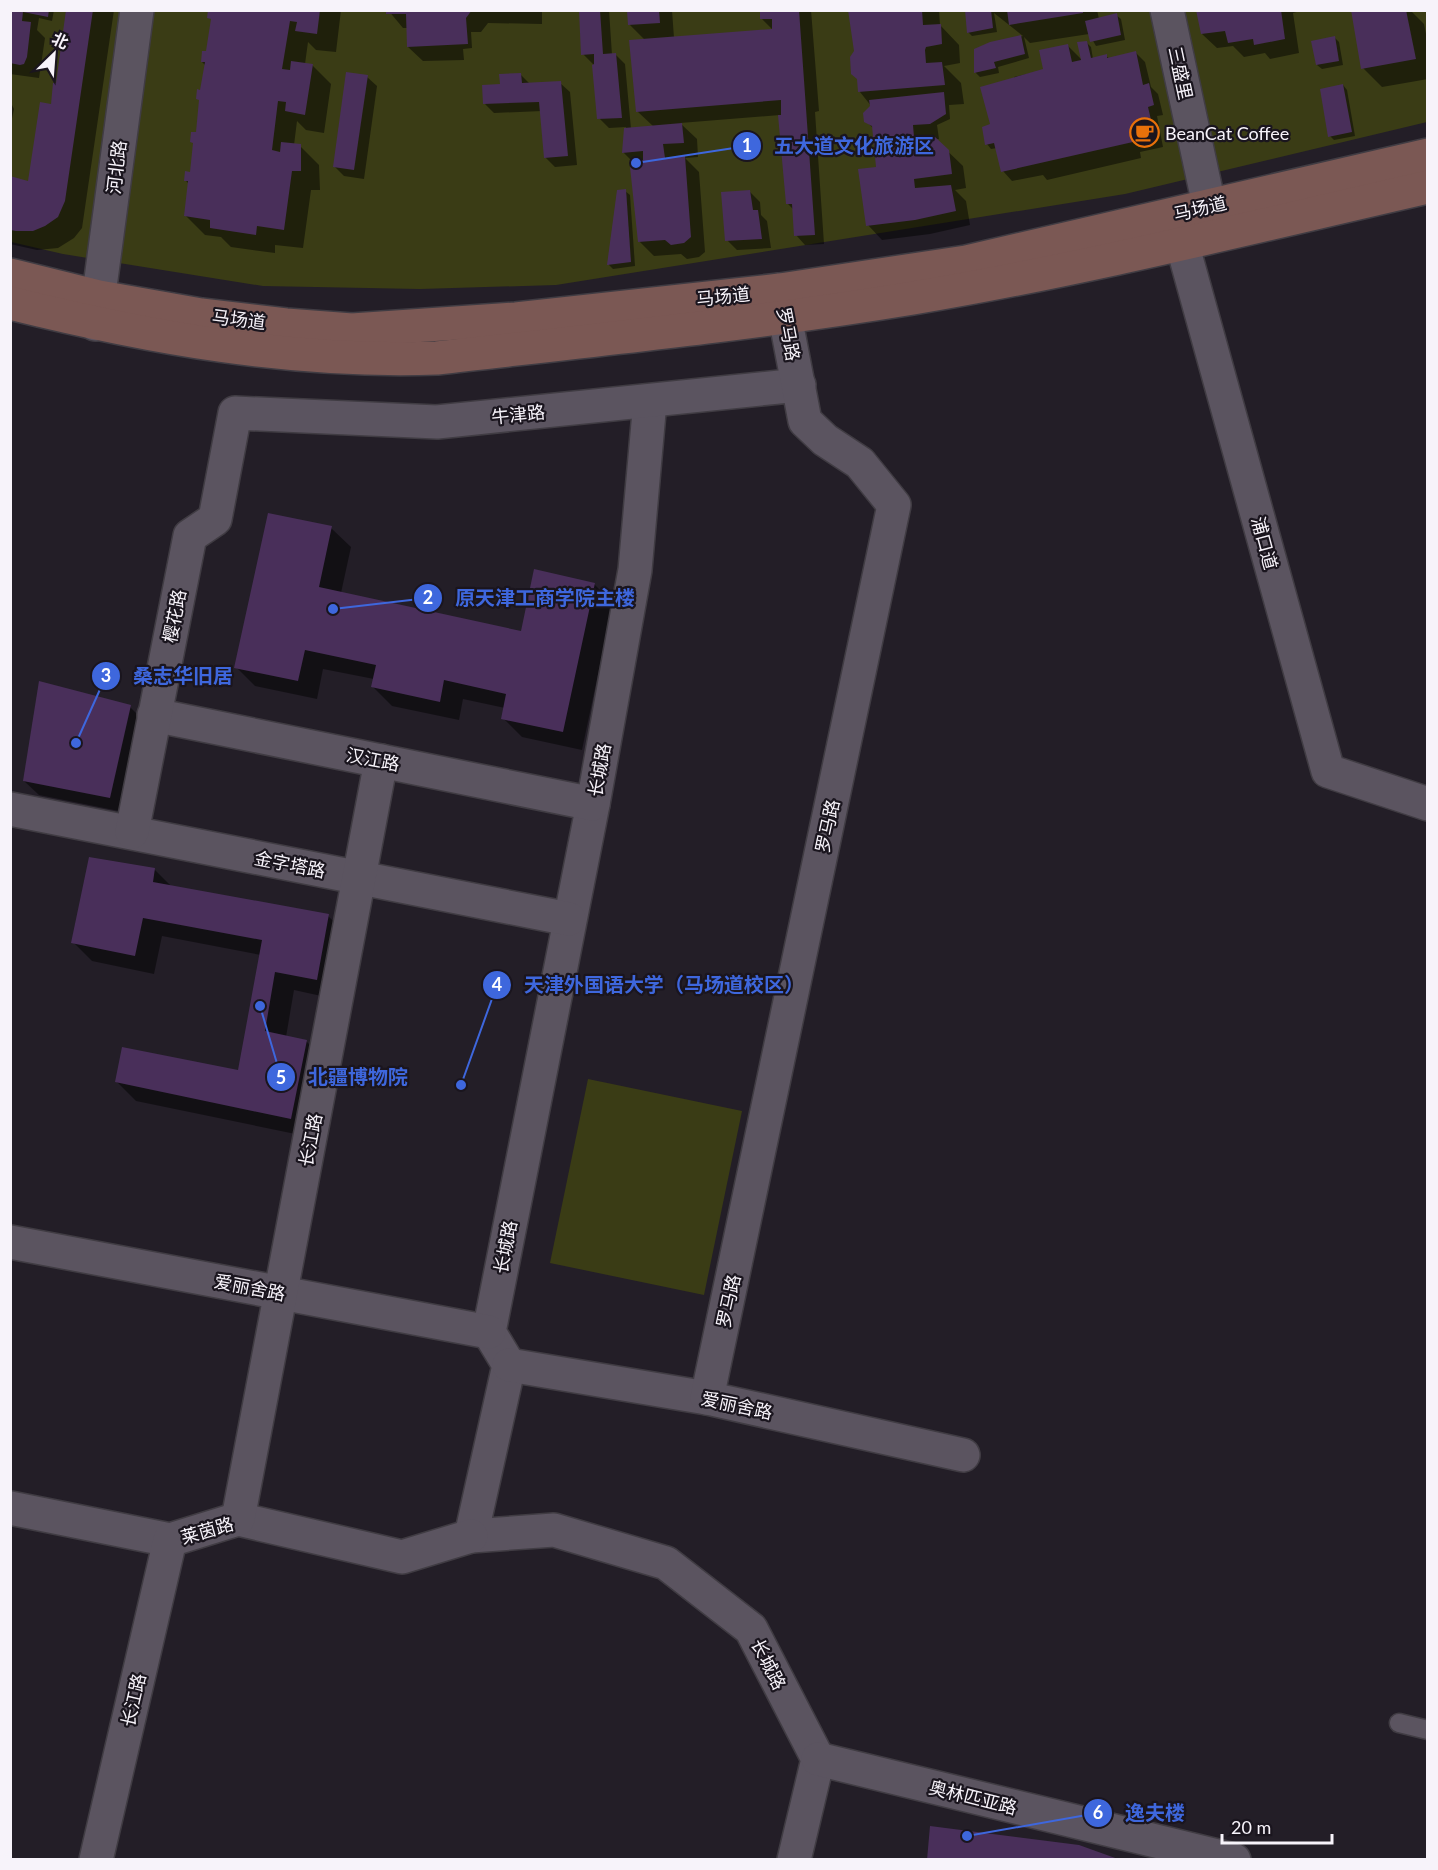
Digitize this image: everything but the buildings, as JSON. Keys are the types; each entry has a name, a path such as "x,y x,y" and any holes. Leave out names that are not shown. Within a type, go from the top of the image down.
{"main road":[{"name":"马场道","path":"1178,229 1209,205 1428,155"},
{"name":"马场道","path":"10,303 97,311 201,315 352,330 782,304 966,262 1428,188"},
{"name":"马场道","path":"10,275 97,311"}],"street":[{"name":"河北路","path":"97,311 136,10"},
{"name":"三盛里","path":"1167,10 1209,205"},
{"name":"浦口道","path":"1178,229 1328,771 1428,804"},
{"name":"罗马路","path":"707,1398 894,505 860,463 825,440 805,421 800,386 782,304"},
{"name":"牛津路","path":"235,413 437,422 800,386"},
{"name":"长城路","path":"489,1332 593,804 635,570 650,401"},
{"name":"樱花路","path":"132,832 189,537 215,519 235,413"},
{"name":"汉江路","path":"154,715 593,804"},
{"name":"长江路","path":"237,1519 381,761"},
{"name":"金字塔路","path":"10,809 569,918"},
{"name":"爱丽舍路","path":"10,1242 489,1332"},
{"path":"471,1536 509,1365 489,1332"},
{"name":"爱丽舍路","path":"509,1365 707,1398 963,1455"},
{"name":"莱茵路","path":"10,1508 170,1540 237,1519 402,1557 471,1536"},
{"name":"长城路","path":"471,1536 555,1530 666,1563 751,1629 818,1759"},
{"name":"长江路","path":"96,1860 170,1540"},
{"path":"794,1860 818,1759"},
{"name":"奥林匹亚路","path":"818,1759 1234,1860"}],"lane":[{"path":"1399,1724 1428,1730"}],"green space":[{"path":"11,11 1427,11 1427,122 1125,194 556,285 420,289 263,286 63,254 11,242"},
{"path":"588,1079 742,1111 704,1295 550,1263"}],"place":[{"name":"BeanCat Coffee","path":"1144,133"},
{"name":"五大道文化旅游区","path":"636,163"},
{"name":"原天津工商学院主楼","path":"333,609"},
{"name":"桑志华旧居","path":"76,743"},
{"name":"北疆博物院","path":"260,1006"},
{"name":"天津外国语大学（马场道校区）","path":"461,1085"},
{"name":"逸夫楼","path":"967,1836"}]}
